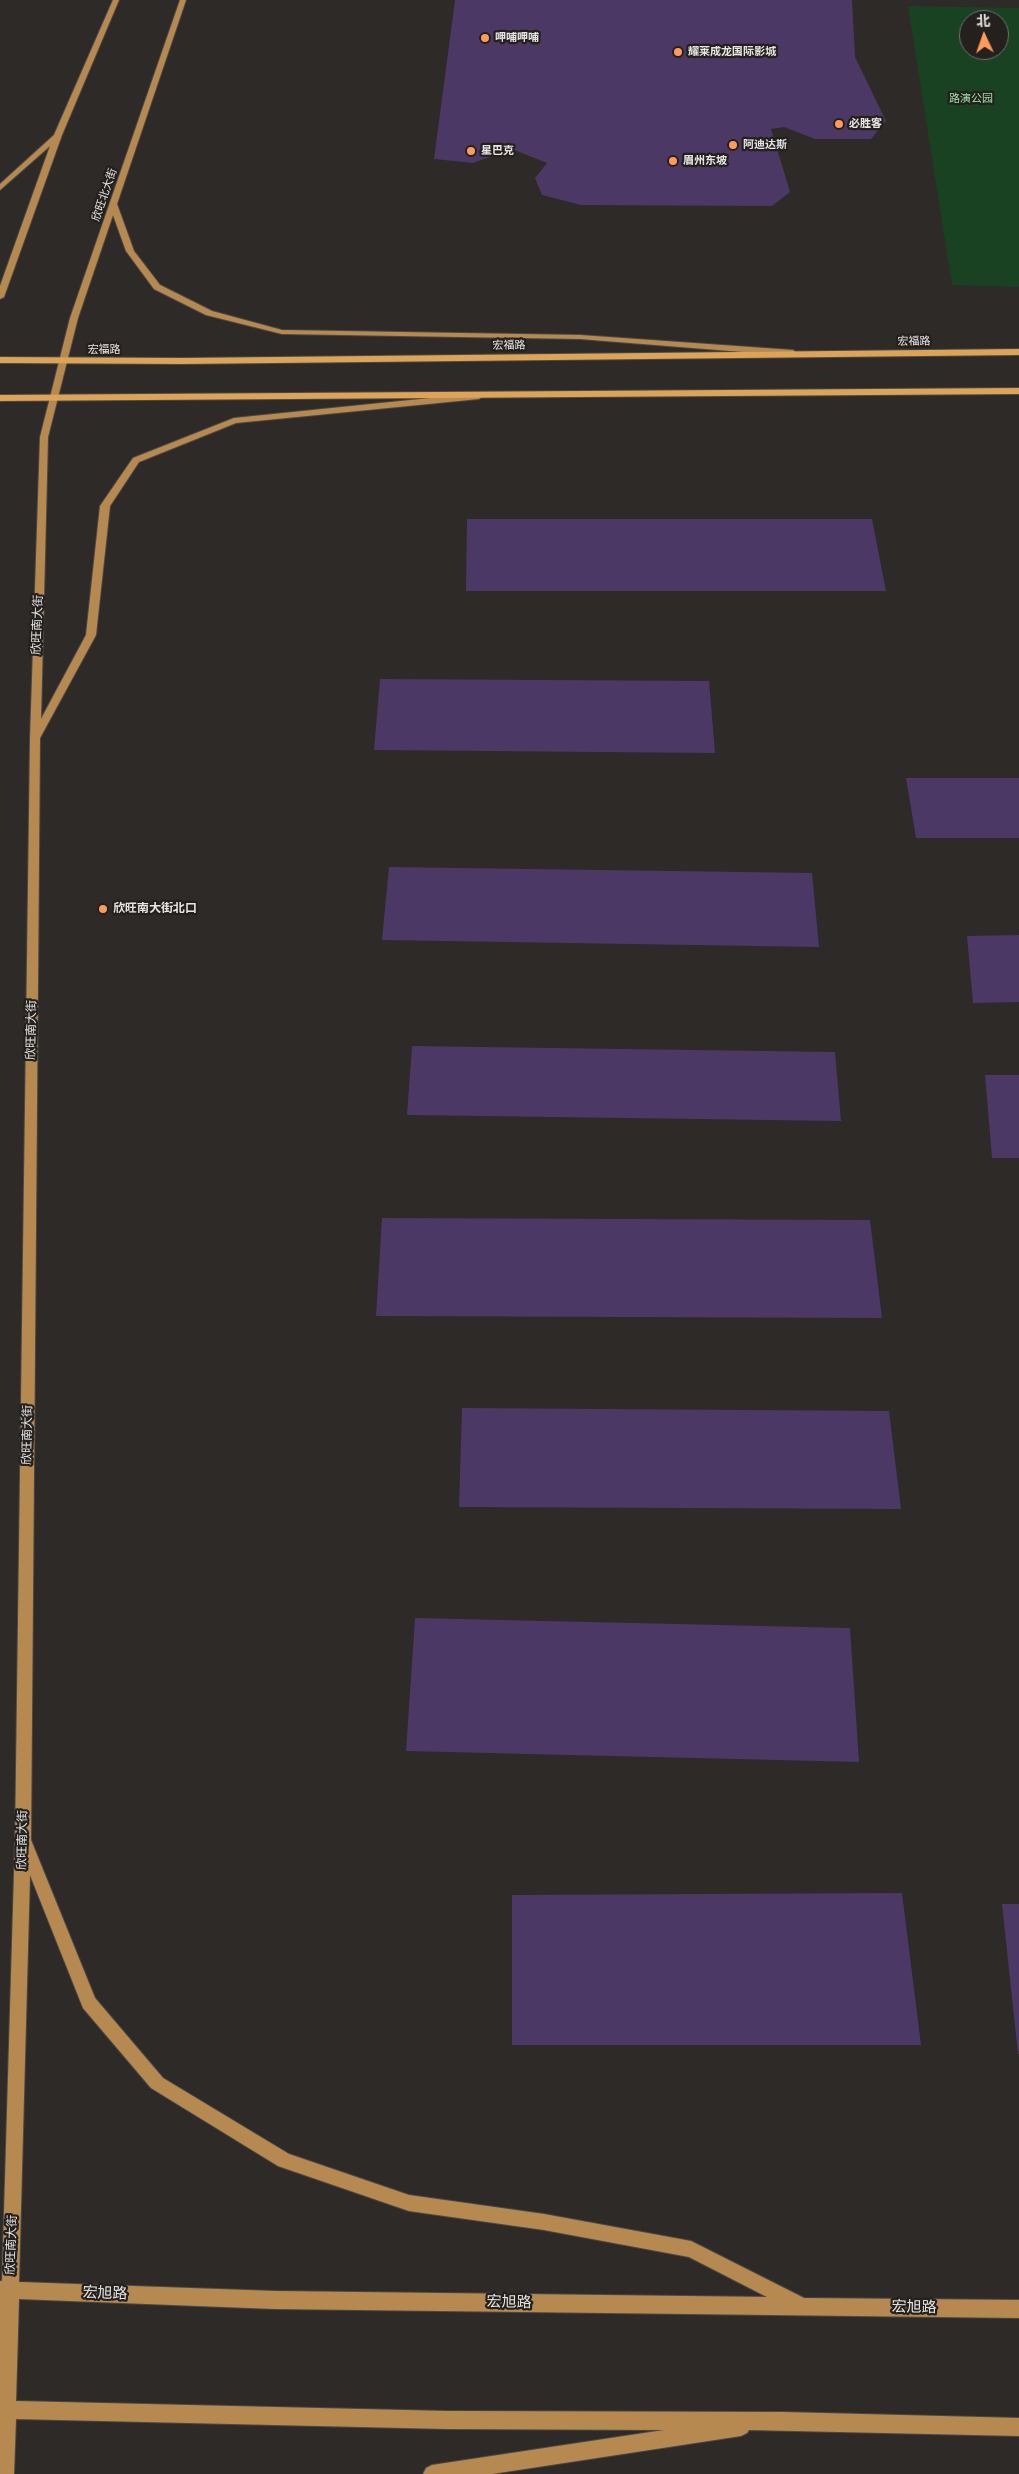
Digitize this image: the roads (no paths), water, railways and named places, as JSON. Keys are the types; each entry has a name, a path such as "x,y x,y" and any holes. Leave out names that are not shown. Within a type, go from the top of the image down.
{"main road":[{"path":"0,297 58,135 116,0"},
{"name":"欣旺北大街","path":"53,398 74,318 114,206 183,0"},
{"path":"0,188 58,135"},
{"path":"114,206 130,251 157,287 209,313 282,332 580,337 810,354"},
{"name":"宏福路","path":"0,360 62,362 1019,352"},
{"path":"0,398 1019,391"},
{"path":"35,739 91,635 105,506 136,460 234,422 347,408 504,394"},
{"name":"欣旺南大街","path":"5,2474 6,2290 23,1840 35,739 44,437 53,398"},
{"path":"23,1840 89,2003 157,2083 284,2160 409,2202 544,2222 691,2249 802,2306"},
{"name":"宏旭路","path":"6,2290 275,2300 1019,2309"},
{"path":"4,2410 447,2420 783,2421 1019,2427"},
{"path":"432,2474 783,2421"}],"place":[{"name":"呷哺呷哺","path":"485,38"},
{"name":"耀莱成龙国际影城","path":"678,52"},
{"name":"必胜客","path":"839,124"},
{"name":"阿迪达斯","path":"733,145"},
{"name":"星巴克","path":"471,151"},
{"name":"眉州东坡","path":"673,161"},
{"name":"欣旺南大街北口","path":"103,909"}],"park label":[{"name":"路演公园","path":"971,99"}]}
